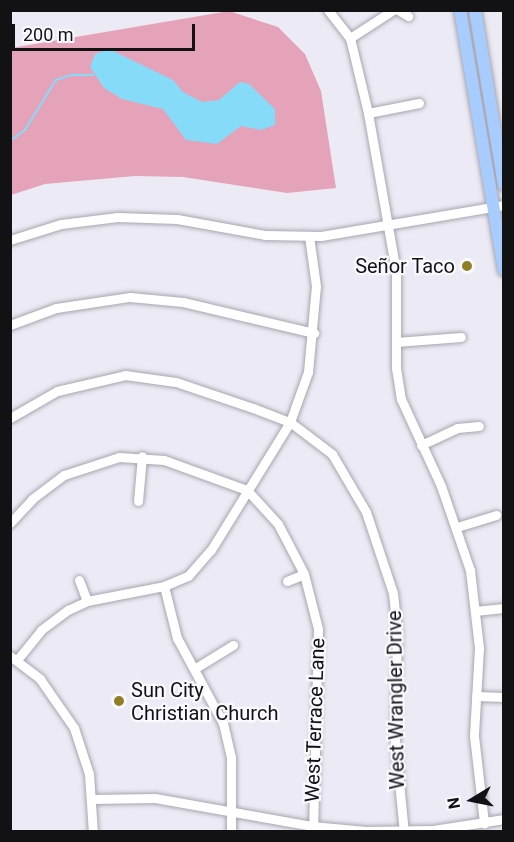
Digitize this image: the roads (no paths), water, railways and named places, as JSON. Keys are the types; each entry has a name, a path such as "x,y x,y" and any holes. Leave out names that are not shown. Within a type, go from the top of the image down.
{"main road":[{"path":"460,10 498,206 504,270"},
{"path":"475,10 504,185"}],"street":[{"path":"328,10 350,38 368,113 396,272 399,392 457,527 470,570 479,648 476,696 477,785 484,823"},
{"path":"350,38 393,10"},
{"path":"398,10 408,16"},
{"path":"368,113 420,103"},
{"path":"10,240 61,224 118,217 177,219 243,233 309,236 498,206"},
{"path":"93,831 92,799 84,750 70,720 40,679 14,658 41,630 87,600 164,586 188,576 211,550 290,422 308,372 314,333 316,286 309,236"},
{"path":"10,325 56,308 130,297 183,302 314,333"},
{"path":"396,342 461,337"},
{"name":"West Wrangler Drive","path":"10,418 57,391 125,375 176,382 290,422 332,454 366,512 393,593 398,630 395,741 404,831"},
{"path":"388,394 399,392"},
{"path":"421,445 457,428 479,426"},
{"path":"10,523 32,499 63,475 98,462 142,456 186,466 247,490"},
{"path":"138,501 142,456"},
{"name":"West Terrace Lane","path":"247,490 278,524 304,574 318,629 312,829"},
{"path":"457,527 496,515"},
{"path":"287,581 304,574"},
{"path":"79,580 87,600"},
{"path":"164,586 177,638 223,723 231,757 231,831"},
{"path":"475,611 504,608"},
{"path":"194,669 233,645"},
{"path":"476,696 504,697"},
{"path":"92,799 155,798 232,810 312,829 404,831 504,819"}],"water":[{"path":"109,49 173,80 183,92 202,102 219,100 240,82 249,84 275,109 275,125 261,130 241,126 217,144 186,140 163,109 122,99 104,88 90,67 95,54"}],"waterway":[{"path":"10,141 25,130 56,80 71,75 93,75"}],"place":[{"name":"Señor Taco","path":"467,266"},
{"name":"Sun City Christian Church","path":"119,701"}]}
